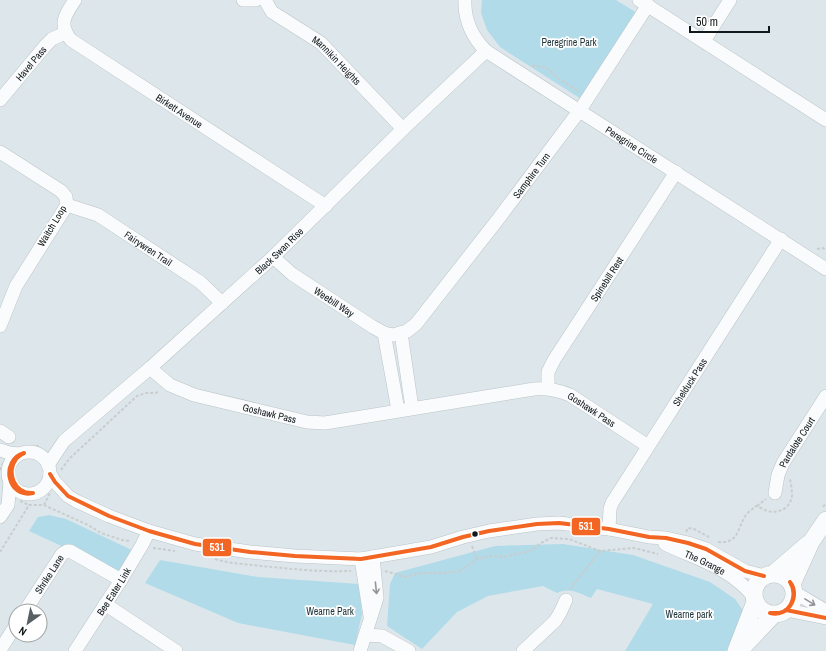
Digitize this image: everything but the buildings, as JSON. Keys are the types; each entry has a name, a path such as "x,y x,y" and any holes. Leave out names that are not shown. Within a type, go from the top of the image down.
{"main road":[{"path":"738,651 780,612 791,605 794,599 793,588 811,542 826,520"},
{"path":"738,651 755,599 756,585 811,542"},
{"path":"769,575 784,576 793,588"},
{"path":"755,599 763,611 780,612"}],"street":[{"path":"65,33 63,23 65,15 75,0"},
{"path":"243,0 256,0"},
{"name":"Mannikin Heights","path":"265,0 272,12 321,43 403,129"},
{"name":"Peregrine Circle","path":"465,0 466,13 472,33 478,43 486,51 825,266"},
{"path":"704,41 730,0"},
{"path":"643,3 826,120"},
{"name":"Samphire Turn","path":"401,333 407,331 416,324 499,218 580,110 643,3"},
{"name":"Havel Pass","path":"0,100 46,45 52,39 65,33"},
{"name":"Birkett Avenue","path":"65,33 71,40 326,206"},
{"name":"Black Swan Rise","path":"46,460 64,441 150,368 272,257 326,206 403,129 486,51"},
{"name":"Waitch Loop","path":"0,152 61,191 66,197 67,206 16,286 0,326"},
{"name":"Spinebill Rest","path":"548,388 548,372 554,360 676,172"},
{"name":"Fairywren Trail","path":"67,206 98,215 200,282 222,303"},
{"name":"Shelduck Pass","path":"609,529 609,514 612,503 781,239"},
{"name":"Weebill Way","path":"272,257 292,274 384,333"},
{"path":"398,410 384,333 393,335 401,333 412,408"},
{"name":"Goshawk Pass","path":"150,368 170,385 194,395 307,422 325,423 398,410 548,388 570,395 648,446"},
{"name":"Pardalote Court","path":"775,493 778,475 783,463 826,396"},
{"path":"28,452 46,460 48,480 45,486 33,494 26,494 16,490 6,463 28,452"},
{"name":"The Grange","path":"46,460 55,482 68,496 76,501 148,531 195,544 250,552 295,556 367,558 431,547 463,537 490,531 537,524 559,523 609,529 688,543 706,549 745,571 769,575"},
{"path":"6,463 8,505"},
{"name":"The Grange","path":"40,490 68,496"},
{"path":"0,517 8,505 26,494"},
{"name":"Bee Eater Link","path":"75,651 121,580 142,545 148,531"},
{"name":"The Grange","path":"649,537 722,569 737,579 755,599"},
{"name":"Shrike Lane","path":"30,603 62,554 67,551 121,580"},
{"path":"360,651 377,598 367,558"},
{"path":"793,588 826,611"},
{"path":"523,651 555,621 566,600"},
{"path":"105,604 176,651"},
{"path":"780,612 826,618"},
{"path":"366,635 382,636 409,651"},
{"path":"0,650 8,638"}],"path":[{"path":"6,463 12,449 28,448 36,445 46,460"},
{"path":"0,552 29,505 44,505 88,525 101,533 122,540 133,541"},
{"path":"382,570 405,577 421,573 447,573 460,571 477,559 490,556 504,557 530,551 551,538 569,540 600,551 634,548 659,554"},
{"path":"472,545 477,559"},
{"path":"566,600 569,591 575,582 600,551"}],"green space":[{"name":"Peregrine Park","path":"482,0 616,0 637,13 581,99 500,47 487,30 481,13"},
{"path":"49,515 66,519 136,552 125,571 118,572 29,531 38,517"},
{"name":"Wearne park","path":"563,544 633,555 710,582 735,599 742,609 742,622 727,651 625,651 653,604 597,589 591,598 570,591 562,591 557,593 543,586 488,596 457,612 422,649 387,626 390,584 395,573 495,546"},
{"name":"Wearne Park","path":"160,560 258,577 359,584 362,614 355,645 238,623 145,583"}],"transit line":[{"name":"531","path":"24,453 19,456 13,464 12,476 17,486 21,490 33,493"},
{"name":"531","path":"24,453 16,457 12,463 9,470 10,478 12,485 17,490 24,493 33,493"},
{"name":"531","path":"50,474 68,496 109,516 149,531 195,544 250,552 361,559 431,547 489,531 537,524 559,523 609,529 688,543 706,549 745,571 764,576"},
{"name":"531","path":"770,613 776,614 782,612 791,605 794,593 790,582"},
{"name":"531","path":"770,613 779,613 784,611 790,605 793,596 790,582"},
{"name":"531","path":"786,610 826,618"}]}
